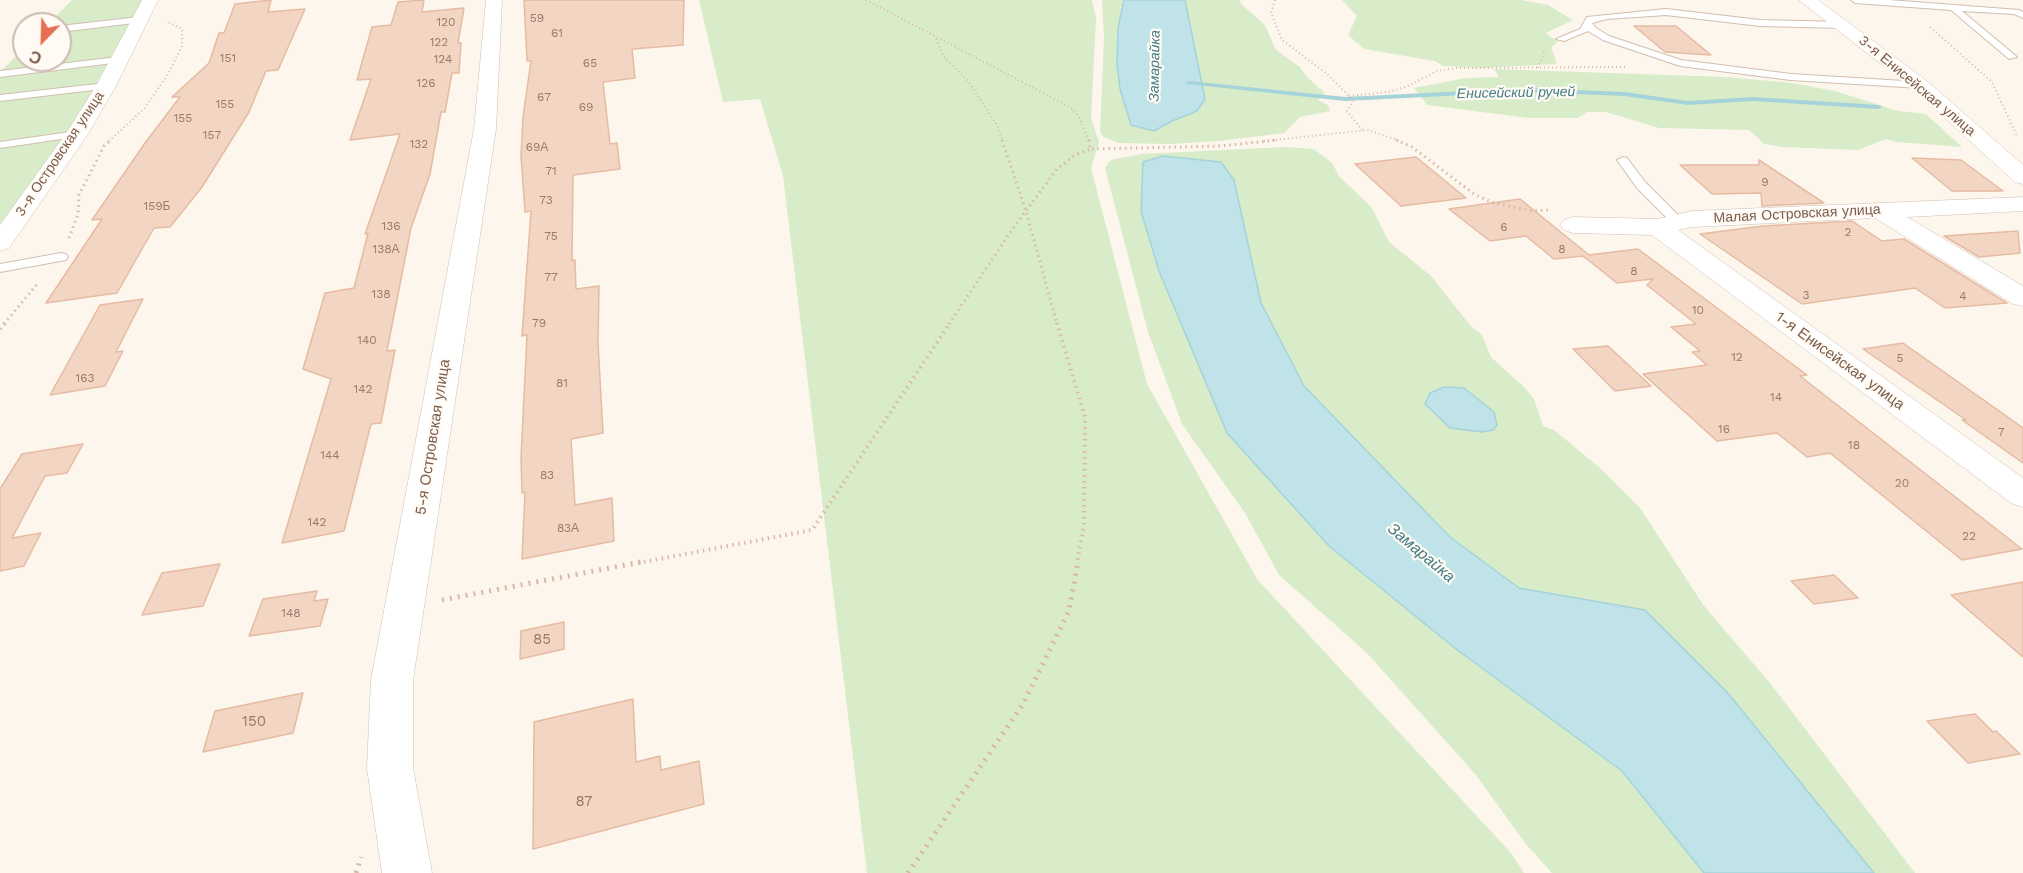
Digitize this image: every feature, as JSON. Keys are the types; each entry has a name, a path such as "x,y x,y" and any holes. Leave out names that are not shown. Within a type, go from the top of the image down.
{"street":[{"name":"3-я Островская улица","path":"0,243 77,134 106,86 150,0"},
{"name":"5-я Островская улица","path":"407,873 390,768 392,680 485,129 494,0"},
{"name":"3-я Енисейская улица","path":"1807,0 1920,85 2023,177"},
{"name":"Малая Островская улица","path":"1564,217 1634,228 1879,210 2023,204"},
{"path":"1879,210 2023,298"},
{"name":"1-я Енисейская улица","path":"1667,224 2023,495"}],"lane":[{"path":"1855,0 2021,12"},
{"path":"1954,8 2012,57"},
{"path":"1561,39 1583,31 1590,19 1666,12 1760,23 1843,25"},
{"path":"72,28 139,20"},
{"path":"1588,23 1592,30 1606,38 1680,63 1791,78 1920,85"},
{"path":"0,74 118,60"},
{"path":"0,98 106,86"},
{"path":"0,145 77,134"},
{"path":"1623,160 1667,224"},
{"path":"0,268 61,257"}],"path":[{"path":"866,0 1070,107 1079,117 1089,140 1090,149"},
{"path":"1275,0 1271,13 1282,39 1327,74 1349,96 1353,102 1347,111 1362,130"},
{"path":"1895,3 1939,33 1992,82 2019,140"},
{"path":"0,329 61,257 78,214 79,195 104,147 144,109 168,74 182,46 182,29 164,20"},
{"path":"908,873 1023,704 1069,611 1084,524 1085,417 1034,246 1026,211 998,127 969,82 944,57 935,38"},
{"path":"1349,96 1388,92 1406,87 1437,71 1455,68 1633,67"},
{"path":"405,608 502,587 812,530 1026,211 1058,169 1075,155 1090,149 1220,146 1362,130 1384,134 1412,147 1474,194 1491,202 1564,217"}],"green space":[{"path":"72,0 143,0 74,124 0,225 0,72 12,60 12,72 72,72 72,12 60,12"},
{"path":"699,0 1092,0 1096,17 1091,118 1099,142 1091,168 1147,384 1257,579 1511,853 1524,873 867,873 783,176 760,99 723,102"},
{"path":"1102,0 1124,0 1121,9 1117,65 1154,131 1197,111 1205,99 1185,0 1240,0 1241,4 1265,25 1276,50 1300,67 1307,77 1325,93 1318,100 1328,105 1330,111 1300,117 1284,133 1219,141 1170,144 1119,143 1103,137 1100,130 1104,39"},
{"path":"1342,0 1521,0 1548,5 1573,20 1546,33 1558,42 1551,47 1557,64 1481,68 1443,66 1435,61 1364,49 1348,35 1357,16"},
{"path":"1494,69 1727,77 1792,83 1835,91 1898,111 1926,114 1962,147 1896,142 1886,139 1858,150 1782,147 1764,144 1749,130 1659,128 1606,112 1587,112 1578,118 1529,118 1427,105 1414,88 1466,78 1499,77"},
{"path":"1285,147 1314,149 1332,163 1339,176 1372,208 1389,242 1431,276 1470,325 1482,335 1491,357 1534,399 1543,426 1554,430 1600,468 1640,508 1704,606 1770,683 1915,873 1874,873 1727,692 1645,610 1519,588 1450,537 1304,387 1261,303 1234,180 1221,162 1329,546 1456,649 1622,771 1704,873 1552,873 1525,843 1476,775 1366,652 1279,575 1245,513 1182,424 1148,332 1105,168 1114,159 1142,154"}],"water":[{"name":"Замарайка","path":"1124,0 1185,0 1205,99 1197,111 1154,131 1131,125 1120,89 1117,65 1118,28"},
{"name":"Замарайка","path":"1163,156 1221,162 1234,180 1261,303 1304,386 1450,537 1519,588 1645,610 1727,692 1874,873 1704,873 1622,771 1456,649 1329,546 1227,433 1159,271 1141,211 1143,162"},
{"path":"1444,387 1464,388 1494,412 1497,425 1493,430 1482,432 1450,428 1425,404 1430,393"}],"building":[{"path":"271,0 268,12 305,9 278,70 266,71 249,112 202,187 170,227 154,228 117,293 46,303 102,219 92,220 180,97 172,97 209,63 219,33 224,33 235,4"},
{"path":"424,0 422,12 464,8 458,43 461,43 459,73 452,73 445,112 441,112 430,174 411,228 387,351 395,350 381,423 371,424 344,531 282,543 331,379 303,369 325,293 354,288 368,233 365,234 400,134 350,140 371,79 357,80 372,27 391,25 398,2"},
{"path":"524,0 684,0 683,45 632,49 635,78 603,82 610,144 617,143 620,169 573,175 572,261 575,260 576,289 599,286 598,342 603,433 571,439 575,505 612,498 614,541 522,559 525,492 522,493 521,457 527,335 522,336 531,211 525,212 521,156 523,117 531,61 527,61"},
{"path":"1634,26 1676,26 1711,55 1665,52"},
{"path":"1416,157 1466,198 1401,206 1355,164"},
{"path":"1912,158 1961,160 2003,191 1952,191"},
{"path":"1759,160 1824,203 1762,206 1761,193 1712,194 1680,165 1759,165"},
{"path":"1520,199 1589,255 1638,249 1807,375 1800,376 2022,549 1962,560 1830,453 1807,457 1777,433 1717,441 1643,374 1707,365 1692,352 1700,351 1671,327 1696,324 1647,285 1653,279 1617,283 1583,256 1554,259 1526,236 1490,241 1449,209"},
{"path":"1852,221 1882,241 1904,239 2007,303 1945,308 1915,288 1802,304 1700,234 1763,226"},
{"path":"2018,231 2020,253 1979,257 1944,236"},
{"path":"143,299 116,352 123,351 105,386 50,395 100,305"},
{"path":"1903,343 2023,428 2023,463 1962,420 1966,420 1863,349"},
{"path":"1608,346 1651,386 1615,391 1573,349"},
{"path":"83,444 67,473 45,476 12,538 41,533 24,566 0,571 0,489 22,454"},
{"path":"220,564 203,606 142,615 162,573"},
{"path":"1834,575 1858,598 1814,604 1791,581"},
{"path":"2023,582 2023,657 1951,595"},
{"path":"317,591 314,601 328,599 320,626 249,636 263,599"},
{"path":"564,622 564,649 520,659 521,631"},
{"path":"303,693 293,733 203,752 215,711"},
{"path":"633,699 636,762 660,756 661,770 699,761 704,804 533,849 534,722"},
{"path":"1975,714 2020,754 1968,763 1927,721"}],"waterway":[{"name":"Енисейский ручей","path":"1189,83 1345,99 1528,90 1624,94 1688,103 1753,99 1879,107"}]}
